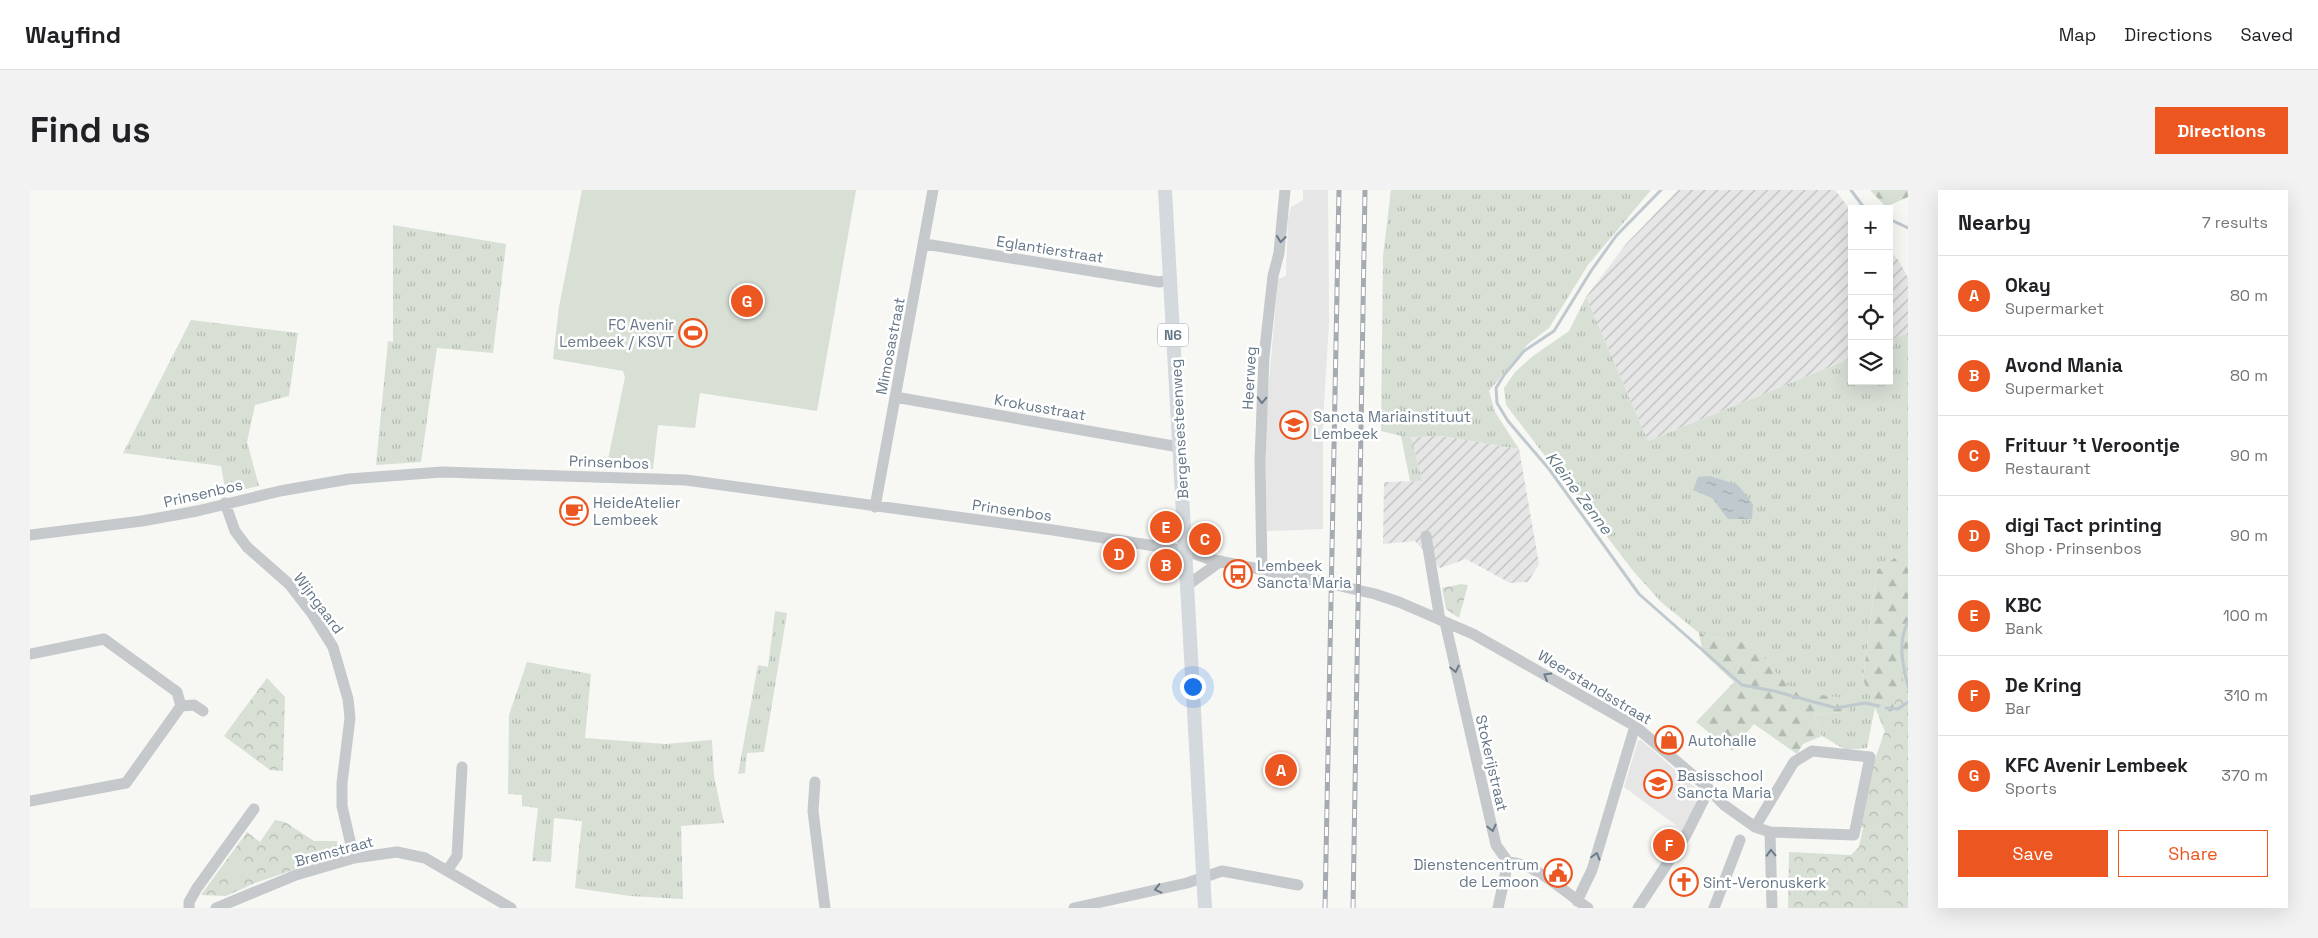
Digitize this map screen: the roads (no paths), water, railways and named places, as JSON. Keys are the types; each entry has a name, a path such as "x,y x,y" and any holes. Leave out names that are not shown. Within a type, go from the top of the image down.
{"main road":[{"name":"Bergensesteenweg","path":"1165,190 1179,447 1189,584 1205,908"}],"street":[{"name":"Mimosastraat","path":"875,507 925,244 933,190"},
{"name":"Heerweg","path":"1262,569 1260,461 1264,357 1274,276 1279,253 1285,190"},
{"name":"Eglantierstraat","path":"925,244 1159,282 1171,280"},
{"name":"Krokusstraat","path":"895,397 1179,447"},
{"name":"Prinsenbos","path":"30,535 142,521 280,491 349,479 442,472 686,480 1053,530 1187,551"},
{"name":"Wijngaard","path":"225,504 235,531 247,547 289,584 313,615 333,647 348,699 350,718 342,783 342,806 354,858"},
{"path":"1426,536 1442,621"},
{"name":"Weerstandsstraat","path":"1187,551 1221,561 1366,592 1398,602 1473,634 1634,726 1708,788 1724,805 1755,828 1770,832 1854,835 1870,757 1839,752 1812,751 1800,758 1794,762 1784,776 1755,828"},
{"path":"1189,584 1221,561"},
{"name":"Stokerijstraat","path":"1442,621 1496,845 1508,862"},
{"path":"30,654 104,639 177,692 181,706"},
{"path":"181,706 194,705 203,711"},
{"path":"30,801 126,783 181,706"},
{"path":"1577,901 1592,870 1634,726"},
{"path":"447,871 457,856 462,767"},
{"path":"815,782 813,811 825,908"},
{"path":"1638,908 1686,835 1705,796"},
{"path":"189,908 189,902 197,888 254,809"},
{"path":"1770,832 1772,908"},
{"path":"1714,908 1740,840"},
{"name":"Bremstraat","path":"216,908 296,875 354,858 397,852 425,858 511,908"},
{"path":"1498,908 1508,862 1519,863 1572,894 1577,901 1588,908"},
{"path":"1074,908 1205,878 1222,871 1298,885"}],"water":[{"path":"1710,476 1738,485 1753,504 1752,519 1728,519 1712,498 1693,490 1698,477"}],"waterway":[{"name":"Kleine Zenne","path":"1661,190 1616,236 1591,271 1554,331 1524,351 1504,375 1496,388 1497,403 1508,421 1549,469 1639,594 1742,685 1774,691 1836,708 1865,703 1879,706"},
{"name":"Kleine Zenne","path":"1851,190 1862,205"},
{"name":"Kleine Zenne","path":"1893,221 1908,228"},
{"name":"Kleine Zenne","path":"1908,622 1902,646 1908,687"},
{"name":"Kleine Zenne","path":"1886,708 1898,709 1908,702"}],"railway":[{"path":"1325,908 1339,190"},
{"path":"1353,908 1365,190"}],"place":[{"name":"KFC Avenir Lembeek","path":"747,301"},
{"name":"FC Avenir Lembeek / KSVT","path":"693,333"},
{"name":"Sancta Mariainstituut Lembeek","path":"1294,425"},
{"name":"HeideAtelier Lembeek","path":"574,511"},
{"name":"KBC","path":"1166,527"},
{"name":"Frituur 't Veroontje","path":"1205,539"},
{"name":"digi Tact printing","path":"1119,554"},
{"name":"Avond Mania","path":"1166,565"},
{"name":"Lembeek Sancta Maria","path":"1238,574"},
{"name":"Autohalle","path":"1669,740"},
{"name":"Okay","path":"1281,770"},
{"name":"Basisschool Sancta Maria","path":"1658,784"},
{"name":"De Kring","path":"1669,845"},
{"name":"Dienstencentrum de Lemoon","path":"1558,873"},
{"name":"Sint-Veronuskerk","path":"1684,882"}]}
